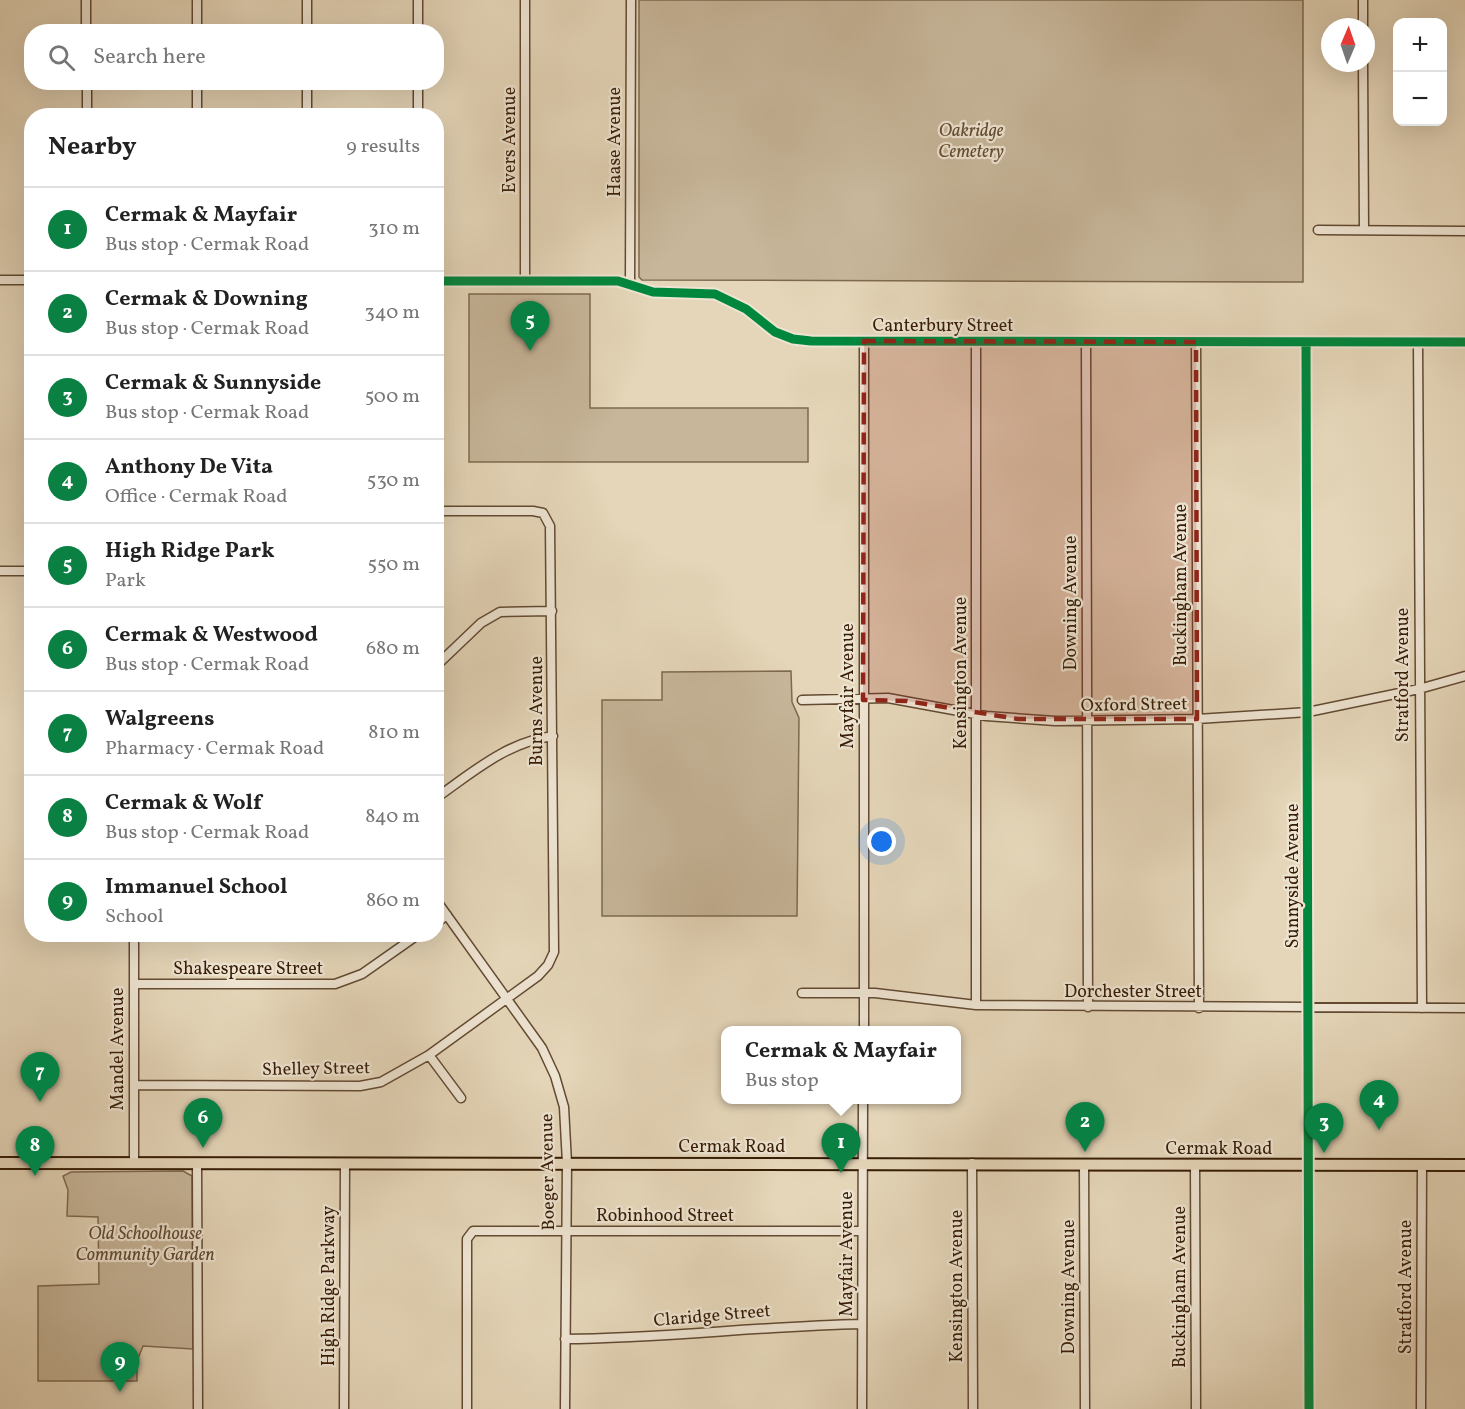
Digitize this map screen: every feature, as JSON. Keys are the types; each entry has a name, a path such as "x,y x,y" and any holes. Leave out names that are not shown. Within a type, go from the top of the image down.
{"main road":[{"name":"Cermak Road","path":"0,1162 1465,1165"}],"street":[{"path":"86,0 86,24"},
{"path":"197,0 197,24"},
{"path":"307,0 307,24"},
{"path":"418,0 418,24"},
{"name":"Evers Avenue","path":"525,0 525,281"},
{"name":"Haase Avenue","path":"630,285 631,0"},
{"path":"1363,0 1363,18"},
{"path":"1364,72 1364,230"},
{"path":"87,90 87,108"},
{"path":"197,90 197,108"},
{"path":"307,90 307,108"},
{"path":"418,90 418,108"},
{"path":"1318,230 1465,231"},
{"path":"0,280 24,280"},
{"name":"Canterbury Street","path":"444,281 618,281 653,292 715,294 746,309 775,332 793,339 975,342 1465,342"},
{"name":"Mayfair Avenue","path":"864,341 864,1026"},
{"name":"Kensington Avenue","path":"975,342 976,1005"},
{"name":"Downing Avenue","path":"1086,342 1088,1007"},
{"name":"Buckingham Avenue","path":"1196,342 1198,1008"},
{"name":"Sunnyside Avenue","path":"1306,342 1309,1409"},
{"name":"Stratford Avenue","path":"1418,342 1422,1008"},
{"name":"Burns Avenue","path":"444,511 543,513 550,526 554,952 548,965 538,976 509,999"},
{"path":"0,571 24,571"},
{"path":"444,658 481,623 500,612 552,611"},
{"name":"Oxford Street","path":"802,700 888,698 977,715 1086,721 1197,719 1308,712 1419,689 1465,676"},
{"path":"444,793 510,748 530,740 553,736"},
{"name":"Boeger Avenue","path":"444,911 542,1048 555,1076 564,1107 567,1163 564,1232 565,1409"},
{"name":"Mandel Avenue","path":"134,942 134,1162"},
{"name":"Shakespeare Street","path":"134,984 335,984 362,974 408,942"},
{"name":"Dorchester Street","path":"802,993 864,993 976,1005 1465,1008"},
{"name":"Shelley Street","path":"134,1085 360,1086 381,1082 429,1055 509,999"},
{"path":"429,1055 461,1098"},
{"name":"Mayfair Avenue","path":"861,1409 864,1104"},
{"path":"197,1163 198,1409"},
{"name":"High Ridge Parkway","path":"345,1163 345,1409"},
{"name":"Kensington Avenue","path":"972,1163 973,1409"},
{"name":"Downing Avenue","path":"1084,1164 1085,1409"},
{"name":"Buckingham Avenue","path":"1195,1164 1196,1409"},
{"name":"Stratford Avenue","path":"1421,1409 1422,1164"},
{"name":"Robinhood Street","path":"467,1409 469,1234 479,1231 861,1231"},
{"name":"Claridge Street","path":"565,1339 624,1339 779,1326 862,1324"}],"highlighted area":[{"path":"864,341 1196,342 1197,719 1018,719 907,701 863,700"}],"green space":[{"name":"Oakridge Cemetery","path":"639,0 1303,0 1303,282 642,280 639,277"},
{"path":"469,294 590,294 590,408 808,408 808,462 469,462"},
{"path":"791,671 792,702 799,718 797,916 602,916 602,700 662,700 662,672"},
{"name":"Old Schoolhouse Community Garden","path":"183,1171 192,1176 193,1349 143,1346 137,1361 137,1381 38,1381 38,1286 99,1284 98,1217 67,1216 68,1190 63,1176 71,1172"}],"cycle path":[{"path":"444,281 618,281 653,292 715,294 746,309 775,332 793,339 811,341 1465,342"},
{"path":"1306,342 1309,1409"}],"place":[{"name":"High Ridge Park","path":"530,351"},
{"name":"Walgreens","path":"40,1102"},
{"name":"Anthony De Vita","path":"1379,1130"},
{"name":"Cermak & Westwood","path":"203,1148"},
{"name":"Cermak & Downing","path":"1085,1152"},
{"name":"Cermak & Sunnyside","path":"1324,1153"},
{"name":"Cermak & Mayfair","path":"841,1173"},
{"name":"Cermak & Wolf","path":"35,1176"},
{"name":"Immanuel School","path":"120,1392"}]}
